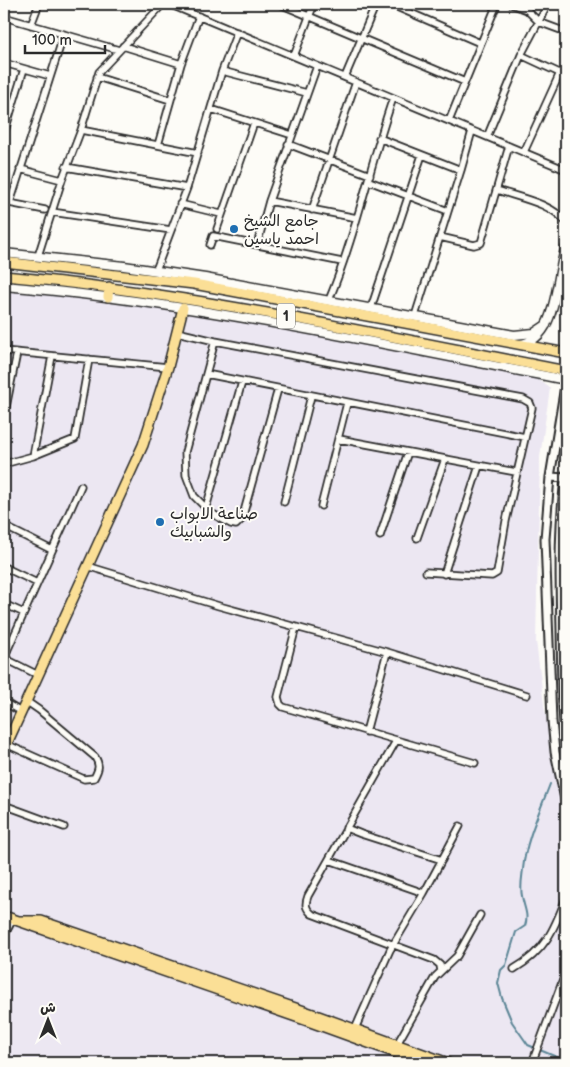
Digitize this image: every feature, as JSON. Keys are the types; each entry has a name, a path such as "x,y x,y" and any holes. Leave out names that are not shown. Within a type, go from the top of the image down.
{"main road":[{"path":"558,287 561,264 566,247"},
{"path":"4,253 38,256 123,270 156,270 224,285 329,300 415,316 456,328 520,335 534,333 546,325"},
{"name":"1","path":"4,262 123,270 224,285 456,328 517,344 566,353"},
{"path":"517,344 535,339 546,325 566,264"},
{"path":"48,280 50,266"},
{"name":"1","path":"4,276 109,287 178,304 448,347 566,371"},
{"path":"4,286 178,304 566,380"},
{"path":"108,298 109,287"},
{"path":"5,747 143,445 177,332 178,304"},
{"path":"446,357 448,347"},
{"path":"12,918 41,921 448,1063"},
{"path":"12,918 306,1020 420,1063"}],"street":[{"path":"31,25 39,4"},
{"path":"38,256 99,72 163,4"},
{"path":"168,4 566,170"},
{"path":"280,4 465,82"},
{"path":"294,56 314,4"},
{"path":"345,78 376,4"},
{"path":"390,4 480,43"},
{"path":"449,121 497,4"},
{"path":"512,4 527,10 539,22 566,32"},
{"path":"487,136 521,55 548,4"},
{"path":"158,145 181,64 199,16"},
{"path":"4,17 181,64"},
{"path":"156,270 187,188 222,71 236,32"},
{"path":"45,210 7,203 64,34"},
{"path":"521,55 566,76"},
{"path":"4,63 50,76"},
{"path":"256,246 288,144 317,66"},
{"path":"4,134 24,68"},
{"path":"222,71 307,93"},
{"path":"524,152 560,73"},
{"path":"97,77 170,100"},
{"path":"312,210 356,82"},
{"path":"329,300 370,178 380,138 394,98"},
{"path":"211,108 292,135"},
{"path":"216,229 254,123"},
{"path":"81,130 198,153"},
{"path":"415,316 472,130"},
{"path":"380,138 461,170"},
{"path":"288,144 330,159 448,211"},
{"path":"440,237 474,245 481,243 509,146"},
{"path":"371,308 422,155"},
{"path":"66,167 187,188"},
{"path":"20,169 62,180"},
{"path":"497,190 548,208 558,213 566,222"},
{"path":"269,201 357,218"},
{"path":"180,204 221,214"},
{"path":"52,212 171,230"},
{"path":"210,245 212,236 342,262"},
{"path":"177,332 215,341 523,399 530,403 532,408 516,472 498,573 492,576 426,572"},
{"path":"215,341 185,452 186,475 194,496 211,513 230,524 236,524 242,520 278,390"},
{"path":"4,351 168,367"},
{"path":"4,417 6,388 17,353"},
{"path":"33,456 52,356"},
{"path":"4,464 33,456 75,440 90,359"},
{"path":"206,374 278,390 526,436"},
{"path":"566,380 550,476 545,539 552,721 555,752 566,804"},
{"path":"206,508 242,382"},
{"path":"284,502 311,396"},
{"path":"321,506 347,403"},
{"path":"339,438 516,472"},
{"path":"380,536 408,452"},
{"path":"417,538 445,459"},
{"path":"444,574 479,466"},
{"path":"550,476 566,476 559,552 563,705 566,740"},
{"path":"38,675 4,658 81,486"},
{"path":"4,526 52,550"},
{"path":"87,566 387,652 527,695"},
{"path":"4,567 37,583"},
{"path":"4,604 24,613"},
{"path":"296,627 278,697 280,704 289,709 475,763"},
{"path":"366,732 387,652"},
{"path":"5,747 84,779 94,778 98,770 98,762 94,757 26,701"},
{"path":"4,702 21,712"},
{"path":"396,741 308,896 306,902 307,910 319,917 434,960 440,966 441,971"},
{"path":"4,805 64,827"},
{"path":"355,1029 393,946 460,826"},
{"path":"346,828 442,860"},
{"path":"329,860 424,893"},
{"path":"514,969 530,960 541,948 556,925 566,898"},
{"path":"397,1044 435,977 457,956 480,915"},
{"path":"4,934 12,918"},
{"path":"532,1063 564,977"}],"shaded area":[{"path":"4,283 114,294 191,307 535,377 550,388 540,457 536,641 544,705 566,824 566,1063 4,1063"}],"waterway":[{"path":"550,784 534,825 525,858 521,889 526,914 525,926 516,932 506,965 501,970 498,983 512,1022 528,1045 566,1061"}],"place":[{"name":"جامع الشيخ احمد ياسين","path":"234,229"},
{"name":"صناعة الابواب والشبابيك","path":"160,522"}]}
